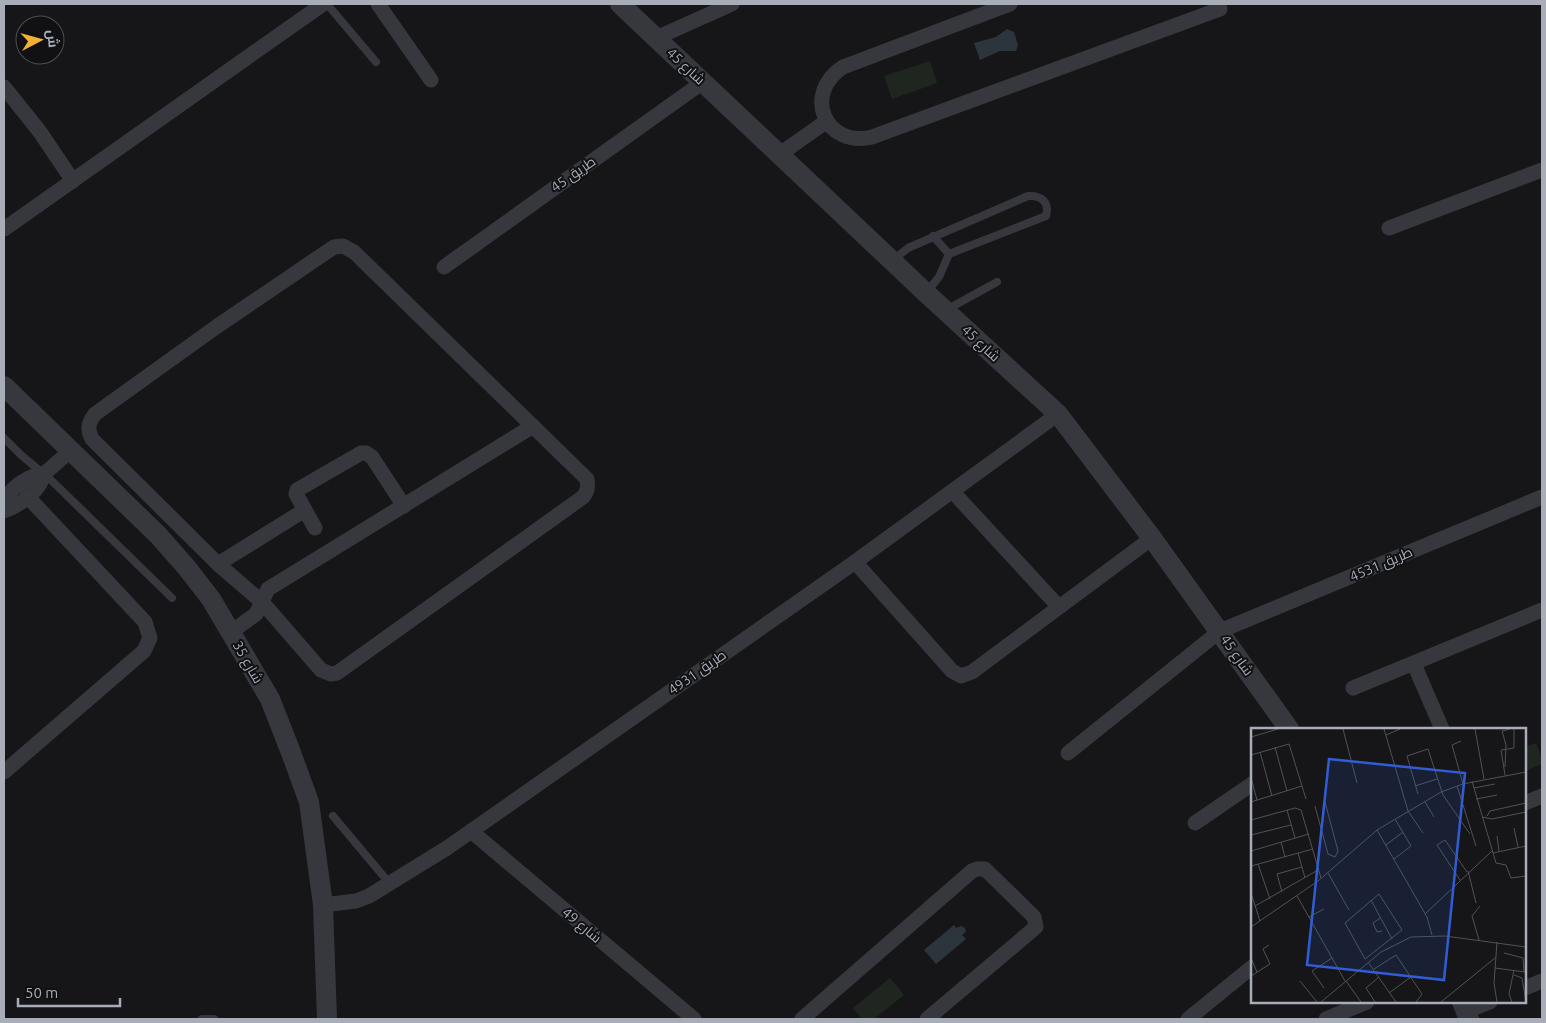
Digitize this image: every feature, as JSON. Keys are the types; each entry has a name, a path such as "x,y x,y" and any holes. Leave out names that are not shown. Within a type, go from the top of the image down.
{"street":[{"path":"4,230 323,4"},
{"path":"378,4 431,80"},
{"name":"شارع 45","path":"620,4 926,293 1058,414 1152,538 1288,728"},
{"path":"656,38 712,7 732,4"},
{"path":"1010,4 843,67 827,81 823,90 821,101 827,121 834,129 847,137 862,140 1200,10 1220,10"},
{"name":"طريق 45","path":"444,267 703,82"},
{"path":"4,87 40,132 73,181"},
{"path":"780,154 827,121"},
{"path":"1389,228 1542,170"},
{"path":"343,246 354,252 533,426 587,478 587,492 583,498 337,673 331,674 321,670 262,602 218,564 92,439 88,431 89,422 94,414 216,327 334,247 343,246"},
{"name":"شارع 35","path":"4,386 158,535 187,568 211,599 270,700 309,802 323,905 327,1019"},
{"name":"طريق 4931","path":"323,905 356,901 390,884 470,831 855,562 1058,414"},
{"path":"231,632 256,614 268,590 533,426"},
{"path":"4,511 15,506 27,496 41,482 44,474 70,451"},
{"path":"315,528 296,494 297,490 361,453 366,453 372,457 404,506"},
{"path":"4,501 25,479 34,475 44,474"},
{"path":"953,492 1059,607"},
{"path":"4,772 144,651 150,638 145,622 27,496"},
{"name":"طريق 4531","path":"1068,754 1220,632 1542,497"},
{"path":"218,564 305,510"},
{"path":"855,562 952,671 962,676 972,672 1152,538"},
{"path":"1353,688 1542,610"},
{"path":"1414,664 1442,728"},
{"path":"1195,823 1251,785"},
{"path":"1526,803 1542,796"},
{"name":"شارع 49","path":"470,831 694,1019"},
{"path":"802,1019 972,870 985,869 1034,917 1036,927 927,1019"},
{"path":"1188,1019 1251,968"},
{"path":"1526,988 1542,980"},
{"path":"1326,1019 1365,1003"},
{"path":"1466,1011 1487,1003"}],"lane":[{"path":"327,4 376,62"},
{"path":"893,260 908,248 933,236 1028,196 1035,195 1046,203 1048,210 1046,216 949,254 939,277 926,293"},
{"path":"933,236 949,254"},
{"path":"946,310 997,282"},
{"path":"4,438 44,474 172,598"},
{"path":"333,816 390,884"},
{"path":"202,1019 214,1019"}],"shaded area":[{"path":"1007,29 1014,32 1018,45 1016,51 1000,51 980,60 974,43 996,37"},
{"path":"930,61 937,83 892,99 884,76"},
{"path":"1536,743 1542,764 1526,771 1526,747"},
{"path":"954,925 956,928 961,926 965,928 966,932 962,935 966,939 936,964 924,950"},
{"path":"890,978 904,995 874,1019 862,1019 853,1008"}]}
